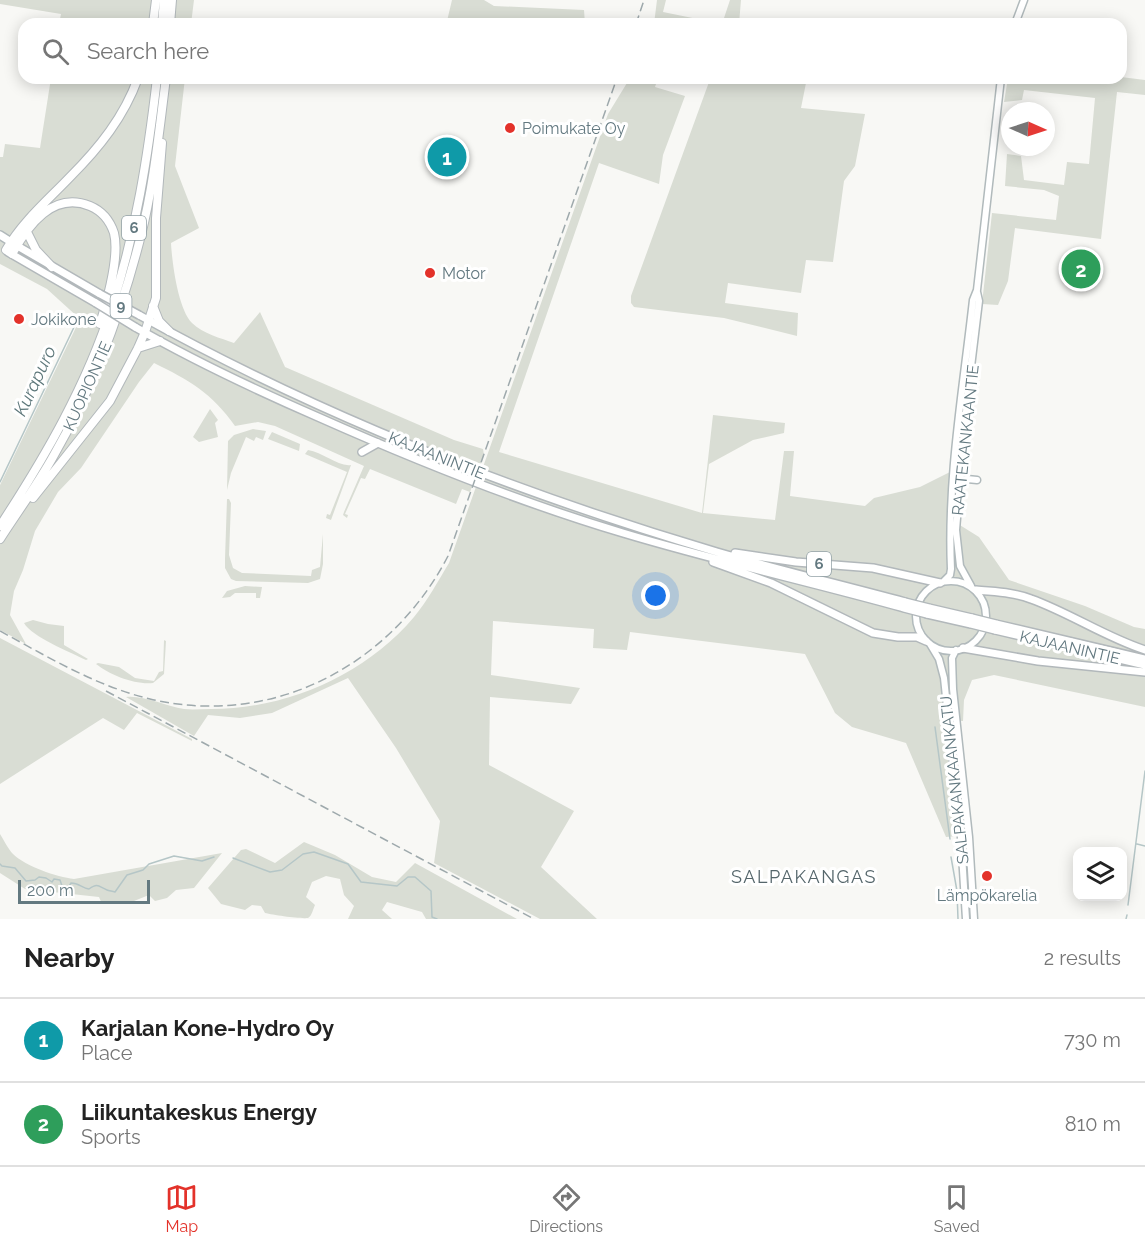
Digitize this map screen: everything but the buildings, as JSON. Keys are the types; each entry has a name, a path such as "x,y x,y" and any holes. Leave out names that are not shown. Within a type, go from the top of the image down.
{"highway":[{"path":"154,18 156,0"},
{"path":"162,18 164,0"},
{"path":"170,18 172,0"},
{"path":"6,251 14,244 25,222 71,177 105,139 125,108 135,84"},
{"name":"KUOPIONTIE","path":"0,525 46,452 72,405 111,308 132,233 147,163 156,84"},
{"name":"KUOPIONTIE","path":"0,539 54,455 75,416 119,310 141,236 148,203 165,84"},
{"path":"17,514 27,506 110,401 145,332 157,283 156,218 166,84"},
{"name":"6","path":"14,244 44,212 66,203 74,202 93,208 103,214 111,226 116,244 114,261 103,315 86,371"},
{"name":"6","path":"27,232 36,250 52,267"},
{"path":"153,306 159,321 169,331"},
{"path":"138,348 160,340"}],"main road":[{"path":"1017,18 1024,0"},
{"name":"RAATEKANKAANTIE","path":"942,582 950,575 951,569 950,514 953,470 973,300 977,290 1000,84"},
{"name":"KAJAANINTIE","path":"0,235 100,294 236,366 349,419 459,465 555,500 698,545 905,605"},
{"name":"KAJAANINTIE","path":"6,251 135,327 249,386 378,443 468,479 623,533 905,605"},
{"name":"RAATEKANKAANTIE","path":"974,588 963,572 958,558 956,530 979,301 977,290"},
{"path":"362,452 378,443"},
{"path":"959,484 967,479 977,480"},
{"name":"6","path":"698,545 796,562 873,568 942,582"},
{"path":"689,551 695,557 771,583 873,633 898,638 917,637 943,650 960,649 1038,661 1145,672"},
{"path":"928,643 916,625 916,606 924,594 942,582 956,581 974,588 1030,598 1092,629 1145,650"},
{"path":"960,649 979,636 985,624 984,602 974,588"},
{"name":"6","path":"905,605 995,627"},
{"name":"KAJAANINTIE","path":"995,627 1145,659"},
{"name":"KAJAANINTIE","path":"995,627 1145,665"},
{"name":"SALPAKANKAANKATU","path":"928,643 939,658 944,678 961,838 966,919"},
{"name":"SALPAKANKAANKATU","path":"960,649 952,658 953,689 969,837 974,919"}],"shaded area":[{"path":"0,0 194,0 192,18 60,18 61,14 0,4"},
{"path":"452,0 484,0 494,6 584,10 585,18 448,18"},
{"path":"657,0 666,0 663,12 692,18 655,18"},
{"path":"730,0 741,0 740,18 724,18"},
{"path":"1127,78 1145,80 1145,95 1117,92 1101,239 1015,228 1008,281 998,305 982,304 992,213 1056,220 1059,196 1044,190 1005,186 1007,156 1021,156 1024,180 1064,185 1067,162 1089,164 1095,98 1024,90 1022,100 1004,102 1007,84 1127,84"},
{"path":"50,84 184,84 175,166 199,228 171,243 177,285 187,316 201,330 234,343 260,312 285,367 454,440 483,449 484,455 470,492 462,489 456,504 370,469 365,479 361,478 345,514 348,515 347,518 343,515 364,466 275,426 258,422 235,426 218,405 199,388 154,363 81,468 58,492 35,531 14,591 10,615 26,644 0,630 0,485 80,319 47,289 0,264 0,157 3,157 5,144 40,148"},
{"path":"626,84 656,84 655,87 685,96 663,155 659,184 599,163 499,452 702,513 713,415 785,423 784,433 753,440 709,464 703,513 775,520 784,451 794,451 790,496 865,506 874,498 920,487 950,472 947,517 979,537 1009,580 1085,606 1134,627 1145,629 1145,707 994,675 972,680 964,700 963,721 943,722 958,836 946,837 906,743 852,727 835,713 805,654 630,632 627,650 593,648 594,629 493,621 491,675 580,688 571,704 490,697 489,765 574,811 541,867 597,919 540,919 434,863 440,821 396,748 348,678 272,713 240,718 208,715 194,736 126,697 140,698 184,709 240,707 268,703 323,685 348,672 394,638 414,617 449,563 608,114"},
{"path":"708,84 806,84 801,108 865,114 855,166 844,181 833,262 806,260 801,293 728,283 725,303 798,313 797,336 724,318 634,307 631,303 631,296"},
{"path":"210,409 218,420 215,423 218,437 199,442 193,437"},
{"path":"253,429 266,431 263,440 256,437 254,441 246,437 231,473 227,490 228,441 234,435"},
{"path":"272,432 300,444 299,451 268,439"},
{"path":"308,450 341,464 351,465 331,520 326,518 327,514 330,515 347,472 305,454"},
{"path":"227,499 231,503 229,555 233,568 242,573 311,576 312,570 320,567 323,534 323,564 320,579 308,583 231,579 225,568"},
{"path":"245,586 262,587 260,598 256,598 256,593 235,593 230,597 222,598 227,591"},
{"path":"33,620 64,626 64,645 88,659 35,634 24,623"},
{"path":"0,638 192,741 137,713 124,730 103,718 0,784"},
{"path":"164,640 166,641 164,674 153,683 123,678 96,664 119,667 135,678 154,681 159,672 163,671"},
{"path":"0,834 11,852 25,863 59,876 74,879 222,853 194,888 176,890 167,898 155,901 149,895 134,901 102,904 99,897 25,889 0,873"},
{"path":"304,842 335,855 372,877 396,882 415,863 517,919 426,919 422,912 387,902 382,910 392,919 348,919 354,906 344,895 340,879 326,876 312,882 306,897 315,905 308,918 265,913 261,906 252,905 245,910 221,904 208,888 241,850 246,849 275,863"}],"waterway":[{"name":"Kurapuro","path":"0,482 76,323"},
{"path":"935,727 950,839"},
{"path":"1128,905 1145,771"},
{"path":"1137,844 1145,846"},
{"path":"233,858 270,872 282,870 303,854 314,852 348,864 361,882 397,886 408,877 415,877 431,891 432,917 437,919"},
{"name":"Kurapuro","path":"0,864 15,868 26,881 39,877 52,882 54,879 60,880 62,886 68,888 71,883 74,883 89,889 98,886 115,892 127,875 143,870 149,864 174,856 202,861 214,857"},
{"path":"951,857 957,891 958,919"},
{"path":"1126,919 1127,915"}],"railway":[{"path":"638,18 644,0"},
{"path":"0,631 73,670 111,687 150,699 195,706 240,704 283,696 323,680 361,657 395,629 424,595 448,556 615,84"},
{"path":"106,691 534,919"}],"place":[{"name":"Poimukate Oy","path":"510,128"},
{"name":"Karjalan Kone-Hydro Oy","path":"447,157"},
{"name":"Liikuntakeskus Energy","path":"1081,269"},
{"name":"Motor","path":"430,273"},
{"name":"Jokikone","path":"19,319"},
{"name":"Lämpökarelia","path":"987,876"}],"district":[{"name":"SALPAKANGAS","path":"804,877"}]}
